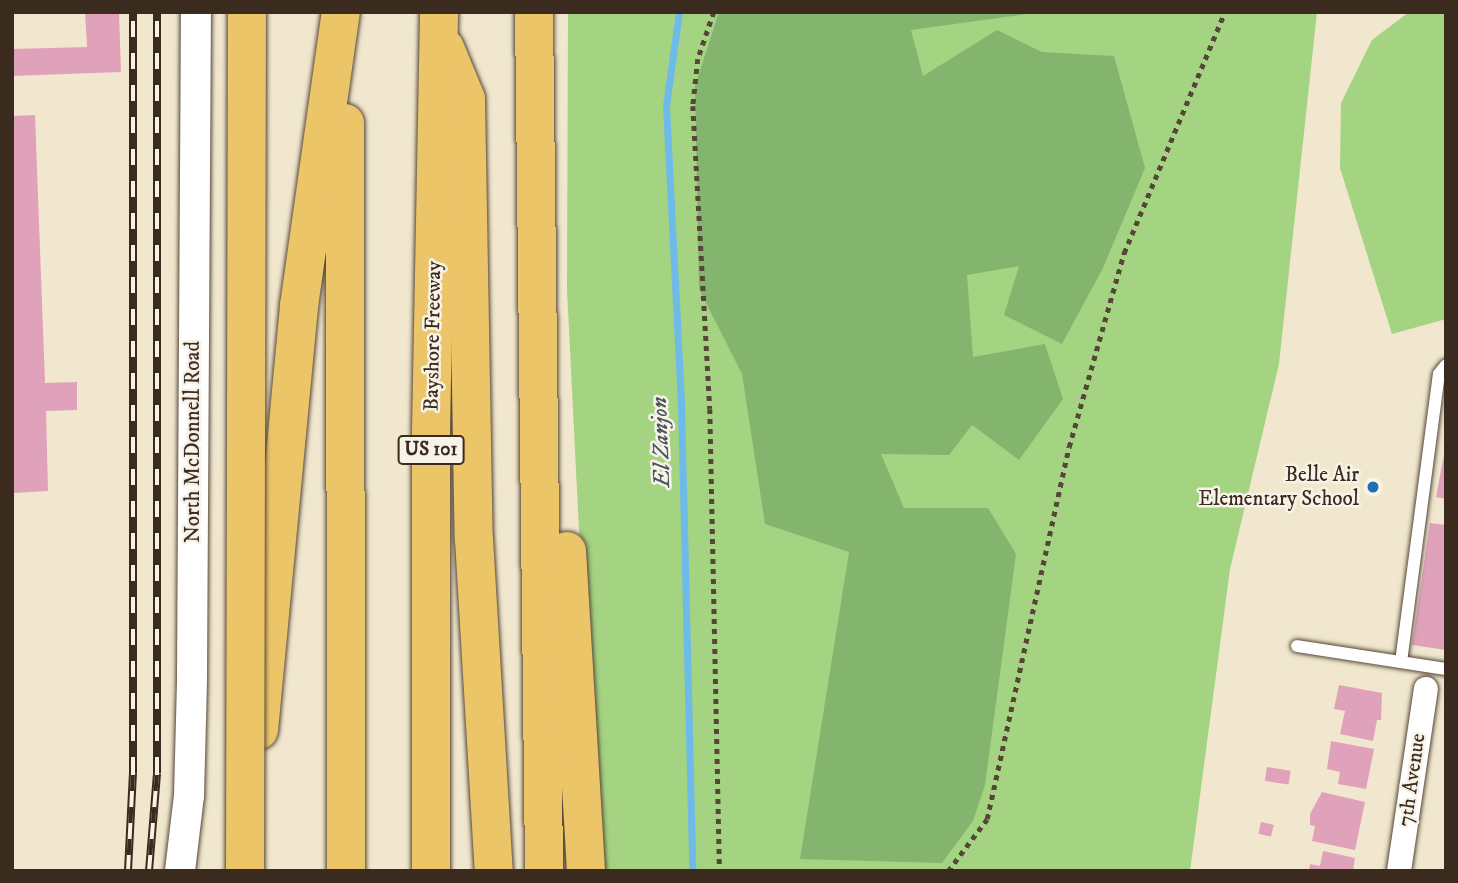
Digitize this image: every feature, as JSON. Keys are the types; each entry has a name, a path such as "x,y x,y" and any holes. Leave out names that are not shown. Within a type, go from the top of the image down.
{"highway":[{"path":"245,871 247,12"},
{"path":"245,871 299,306 343,12"},
{"path":"343,12 346,871"},
{"path":"534,12 538,158 544,871"},
{"path":"439,21 466,99 474,539 494,871"},
{"name":"Bayshore Freeway","path":"432,871 431,431 439,21"},
{"path":"538,158 586,871"}],"street":[{"name":"North McDonnell Road","path":"180,871 189,796 193,664 196,12"},
{"name":"7th Avenue","path":"1399,871 1426,689"}],"lane":[{"path":"1401,662 1439,374 1446,365"},
{"path":"1297,646 1446,669"}],"path":[{"path":"714,12 698,59 693,106 710,423 720,871"},
{"path":"948,871 987,818 1069,447 1124,253 1225,12"}],"green space":[{"path":"568,12 1317,12 1279,364 1230,569 1190,871 596,871 567,290"},
{"path":"719,12 1042,12 911,30 923,76 997,30 1042,52 1114,56 1145,168 1103,268 1062,344 1004,315 1019,266 967,275 973,357 1045,344 1063,399 1019,460 972,425 949,455 881,454 904,508 988,508 1016,554 985,785 973,821 942,863 800,859 849,552 765,524 742,374 699,289 695,86"},
{"path":"1409,12 1446,12 1446,319 1392,334 1340,168 1341,103 1372,40"}],"building":[{"path":"85,12 119,12 121,72 12,76 12,49 87,47"},
{"path":"35,115 45,383 77,382 77,410 46,411 48,491 12,493 12,116"},
{"path":"1446,444 1446,499 1436,497"},
{"path":"1430,523 1446,525 1446,650 1412,645"},
{"path":"1339,685 1382,693 1381,720 1377,720 1373,741 1340,734 1345,711 1334,709"},
{"path":"1331,741 1374,749 1366,789 1338,784 1340,772 1327,769"},
{"path":"1267,767 1291,771 1289,785 1265,781"},
{"path":"1322,792 1365,802 1355,850 1312,841 1315,826 1310,825 1310,814"},
{"path":"1261,822 1274,825 1271,837 1258,834"},
{"path":"1323,851 1355,858 1353,871 1309,871 1310,864 1320,866"}],"waterway":[{"name":"El Zanjon","path":"679,12 666,106 681,406 692,871"}],"railway":[{"path":"128,871 133,773 133,12"},
{"path":"149,871 157,773 157,12"}],"place":[{"name":"Belle Air Elementary School","path":"1373,487"}]}
